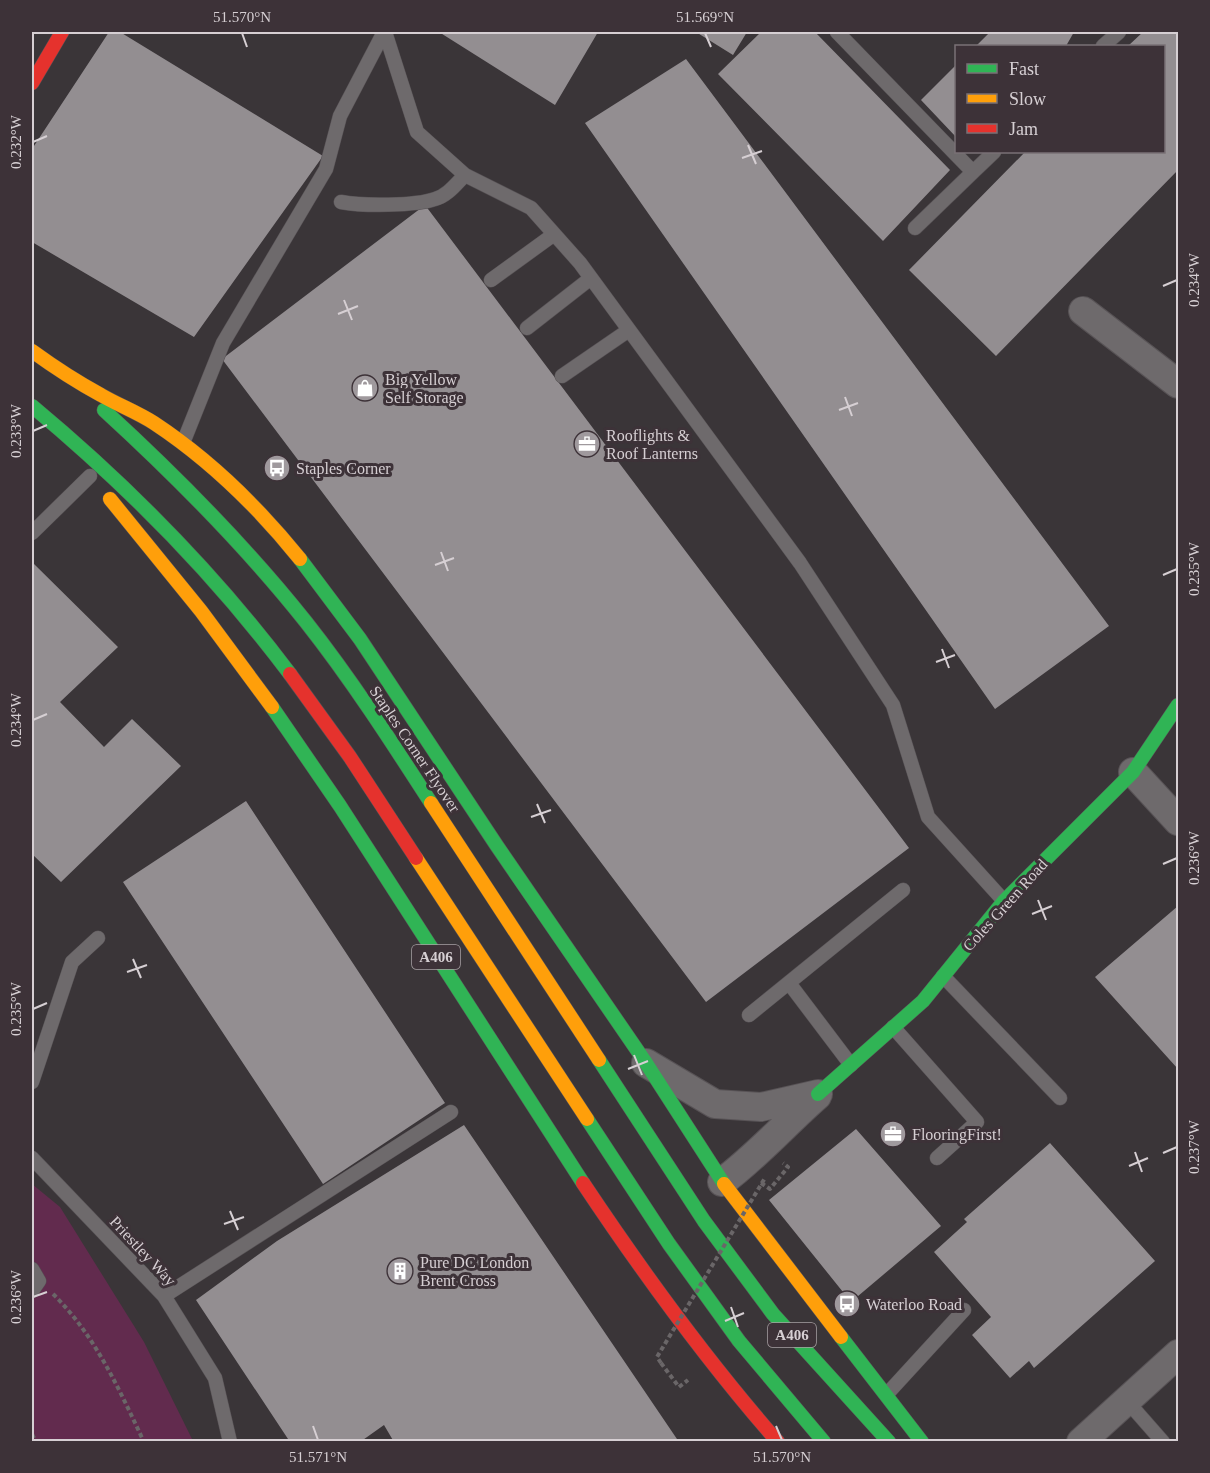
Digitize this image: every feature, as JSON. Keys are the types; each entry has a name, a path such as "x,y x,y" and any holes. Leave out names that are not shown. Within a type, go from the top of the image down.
{"main road":[{"path":"32,83 62,32"},
{"name":"A406","path":"32,351 101,395 152,422 198,454 239,491 279,533 360,639 497,846 646,1063 722,1182 922,1442"},
{"name":"Staples Corner Flyover","path":"32,351 86,393 193,494 293,606 340,666 385,732 704,1221 773,1314 889,1442"},
{"name":"A406","path":"32,406 107,471 162,523 210,574 305,692 669,1244 739,1341 824,1442"},
{"name":"A406","path":"32,418 90,476 187,592 296,741 603,1214 699,1345 778,1442"},
{"name":"Coles Green Road","path":"818,1094 923,1001 1004,901 1133,772 1179,705"}],"street":[{"path":"1083,311 1179,384"},
{"path":"1133,772 1179,821"},
{"name":"Coles Green Road","path":"646,1063 716,1104 761,1107 818,1094"},
{"name":"Coles Green Road","path":"722,1182 742,1168 818,1094"},
{"path":"1081,1442 1179,1354"}],"lane":[{"path":"385,32 417,132 465,176 531,208 580,263 800,563 893,705 928,817 1004,901"},
{"path":"183,443 223,342 326,169 340,116 385,32"},
{"path":"837,32 973,172"},
{"path":"1104,45 1119,32"},
{"path":"915,228 993,153"},
{"path":"341,202 354,205 395,204 435,199 445,195 465,176"},
{"path":"491,280 553,235"},
{"path":"527,328 591,278"},
{"path":"562,376 629,330"},
{"path":"32,533 90,476"},
{"path":"749,1015 903,890"},
{"path":"32,1082 72,962 98,938"},
{"path":"943,976 1060,1098"},
{"path":"789,983 851,1065"},
{"path":"893,1027 977,1122 937,1158"},
{"path":"164,1296 451,1112"},
{"name":"Priestley Way","path":"32,1158 164,1296 215,1378 230,1442"},
{"path":"887,1394 964,1310"},
{"path":"1126,1401 1163,1442"}],"path":[{"path":"685,1376 689,1381 680,1387 657,1357 765,1178"},
{"path":"34,1280 63,1304 107,1365 144,1442"},
{"path":"32,1434 36,1442"}],"shaded area":[{"path":"32,1184 60,1207 144,1342 193,1441 32,1441"}],"building":[{"path":"109,32 120,32 323,156 194,337 32,242 32,149"},
{"path":"439,32 598,32 555,105"},
{"path":"696,32 747,32 733,55"},
{"path":"761,32 815,32 950,170 883,241 718,74"},
{"path":"990,32 1074,32 1067,45 977,45"},
{"path":"1143,32 1178,32 1178,170 996,356 909,270 1024,153 1165,153 1165,45 1129,45"},
{"path":"686,59 1109,626 995,709 585,123"},
{"path":"955,66 955,136 921,100"},
{"path":"425,205 909,848 706,1002 222,359"},
{"path":"33,563 118,647 60,702 104,747 132,719 181,766 61,882 32,854"},
{"path":"246,801 445,1103 323,1184 123,882"},
{"path":"1178,906 1178,1069 1095,977"},
{"name":"Pure DC London Brent Cross","path":"464,1125 679,1442 394,1442 384,1425 360,1442 290,1442 196,1300 277,1241"},
{"path":"856,1129 941,1226 851,1302 769,1200"},
{"path":"1050,1143 1155,1261 1034,1368 1029,1361 1010,1378 972,1335 991,1317 934,1252 967,1222 964,1219"}],"traffic: fast":[{"path":"32,406 68,436 136,500 201,566 290,674"},
{"path":"104,410 209,512 283,593 355,688 431,803"},
{"path":"300,559 360,639 497,846 646,1063 724,1184"},
{"path":"818,1094 923,1001 1004,901 1133,772 1178,705"},
{"path":"272,707 340,806 583,1183"},
{"path":"599,1060 704,1221 773,1314 889,1442"},
{"path":"587,1119 669,1244 739,1341 824,1442"},
{"path":"841,1337 922,1442"}],"traffic: slow":[{"path":"32,351 83,385 141,415 175,437 232,485 300,559"},
{"path":"110,499 201,611 272,707"},
{"path":"431,803 599,1060"},
{"path":"416,858 587,1119"},
{"path":"724,1184 841,1337"}],"traffic: jam":[{"path":"32,83 62,32"},
{"path":"290,674 350,757 416,858"},
{"path":"583,1183 676,1315 778,1442"}],"place":[{"name":"Big Yellow Self Storage","path":"365,388"},
{"name":"Rooflights & Roof Lanterns","path":"587,444"},
{"name":"Staples Corner","path":"277,468"},
{"name":"FlooringFirst!","path":"893,1134"},
{"name":"Pure DC London Brent Cross","path":"400,1271"},
{"name":"Waterloo Road","path":"847,1304"}]}
